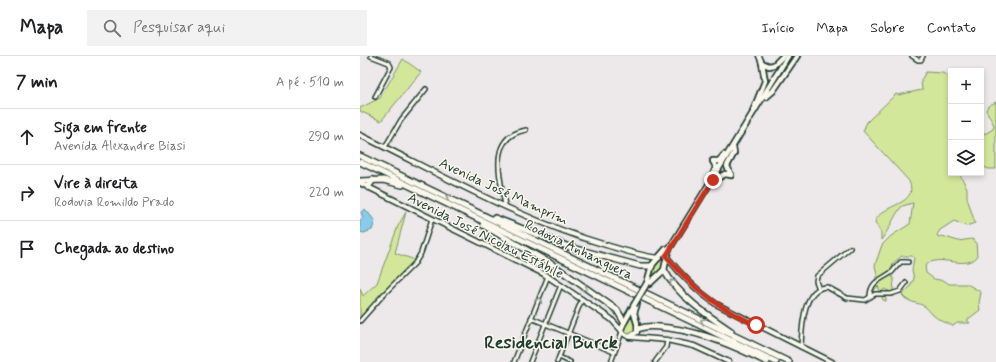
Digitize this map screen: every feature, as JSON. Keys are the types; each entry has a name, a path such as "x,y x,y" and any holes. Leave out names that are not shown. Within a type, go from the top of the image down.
{"highway":[{"name":"Rodovia Anhanguera","path":"360,156 789,362"},
{"name":"Rodovia Anhanguera","path":"360,162 776,362"},
{"path":"368,187 373,180"},
{"path":"360,182 373,180 416,188"},
{"path":"461,204 569,247 640,266 652,265"},
{"path":"457,209 553,265 617,310 624,322"},
{"path":"664,269 672,282 681,292 710,316 745,341"},
{"path":"638,327 652,326 691,332 725,342 767,362"}],"main road":[{"path":"753,111 765,81 762,63 759,56"},
{"path":"762,63 769,66 774,65 782,56"},
{"path":"648,284 652,265 666,250 712,180 716,167 713,161 719,161 732,147 762,101 788,56"},
{"path":"622,330 624,322 648,284 664,269 666,256 753,111 788,56"},
{"path":"762,101 773,90 797,56"},
{"name":"Avenida José Mamprim","path":"360,135 504,205 569,234 644,256 658,258"},
{"path":"712,180 725,174 730,175 727,166 734,153 732,147"},
{"name":"Avenida José Nicolau Estábile","path":"360,182 548,276 611,319 627,336 631,337"},
{"path":"644,256 649,259 652,265"},
{"path":"666,256 676,269 704,296 716,304 832,362"},
{"path":"664,269 676,269"},
{"path":"636,304 634,313 638,327 647,339"},
{"name":"Avenida José Nicolau Estábile","path":"611,319 624,322"},
{"path":"631,337 636,334 638,327"},
{"path":"631,337 667,340 694,346 729,362"}],"street":[{"path":"371,56 389,63 391,67 375,97"},
{"path":"912,56 918,60 921,60 923,56"},
{"path":"385,147 401,120 426,89"},
{"path":"504,205 498,157 501,149 511,135 526,130"},
{"path":"360,321 384,294 416,263 421,253 432,218"},
{"path":"819,289 816,281 817,276 850,248"},
{"path":"870,297 870,290 874,282 893,271 901,262 908,262"},
{"path":"514,362 548,276"},
{"path":"801,347 806,306 811,295 819,289 830,288 841,295 853,299 867,299 875,294 891,294 900,291 906,283"},
{"path":"530,362 561,285"},
{"path":"557,362 582,299"},
{"path":"531,318 614,352"},
{"path":"612,362 622,330"},
{"path":"655,362 666,347 667,340"},
{"path":"559,357 570,362"}],"green space":[{"path":"403,59 421,72 381,121 360,111 360,108 380,98"},
{"path":"926,72 942,73 948,76 948,176 961,176 967,188 967,198 975,223 966,226 954,221 940,230 937,235 938,237 942,236 958,241 972,239 976,242 977,257 972,261 965,262 930,262 925,266 926,273 934,279 945,281 949,284 967,284 981,292 979,303 980,310 967,320 970,323 957,323 953,326 937,318 924,306 909,300 902,295 910,287 914,279 912,270 914,258 912,256 902,256 893,263 891,274 894,280 893,290 891,292 884,289 882,291 886,301 883,300 878,286 872,293 869,288 877,281 875,280 877,275 875,265 882,245 891,236 910,224 913,203 902,206 881,240 881,233 875,222 884,211 905,200 911,189 909,181 863,131 867,122 896,94 898,95 922,90 921,80"},
{"path":"996,102 996,169 984,167 984,132 985,134 993,129 994,125 986,110 988,106"},
{"path":"406,212 395,253 415,260 360,317 360,288 363,296 377,283 398,226"},
{"path":"666,254 661,269 649,282 654,266"},
{"path":"634,308 636,331 628,335 623,330 623,326"}],"water":[{"path":"365,209 375,221 372,230 364,233 360,232 360,220 363,218 361,212"}],"district":[{"name":"Residencial Burck","path":"551,342"}],"route":[{"path":"713,180 666,256 681,275 704,296 729,312 756,325"}]}
